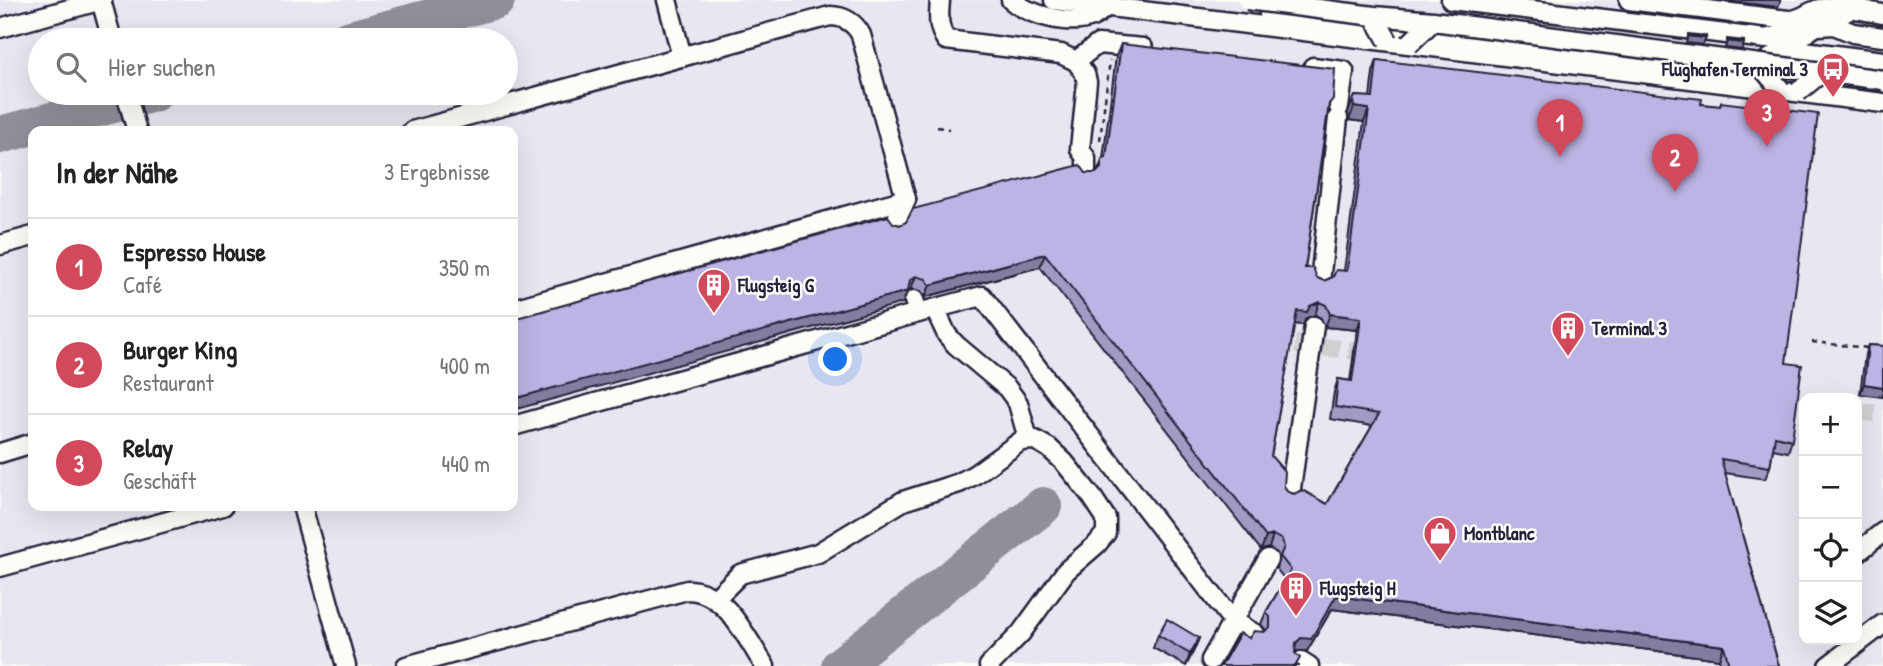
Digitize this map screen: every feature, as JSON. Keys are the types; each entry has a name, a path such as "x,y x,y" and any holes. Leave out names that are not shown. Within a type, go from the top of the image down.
{"lane":[{"path":"0,28 101,0 109,28"},
{"path":"667,0 682,57"},
{"path":"940,0 938,22 946,40 1061,54 1076,61 1086,74 1087,82 1080,149 1086,158 1086,174"},
{"path":"1011,0 1038,15 1074,20 1087,19 1113,6"},
{"path":"1017,0 1034,6 1113,6"},
{"path":"1054,0 1883,103"},
{"path":"1155,0 1759,73 1784,86 1883,97"},
{"path":"1247,0 1433,21 1883,80"},
{"path":"1451,0 1766,39 1810,21"},
{"path":"1629,0 1810,21 1853,33 1883,37"},
{"path":"1741,71 1758,68 1779,54 1810,21 1814,10 1832,7 1883,14"},
{"path":"518,102 830,16 850,22 861,35 906,198 894,226"},
{"path":"1374,16 1388,41"},
{"path":"1409,44 1433,21"},
{"path":"1076,61 1091,47 1102,43 1166,50"},
{"path":"1779,54 1796,50 1883,61"},
{"path":"1289,64 1343,71 1320,282"},
{"path":"1759,64 1789,91"},
{"path":"1789,91 1821,73"},
{"path":"129,105 136,126"},
{"path":"430,126 507,105"},
{"path":"518,308 906,198"},
{"path":"0,245 28,237"},
{"path":"518,425 923,307 982,296 1232,620 1255,634"},
{"path":"923,307 956,345 1007,388 1018,403 1028,439"},
{"path":"1290,495 1314,326"},
{"path":"716,598 740,574 818,553 903,501 959,482 974,475 1016,444 1028,439 1035,440 1049,448 1071,470 1106,518 1107,527 1103,539 1066,571 1021,633 989,666"},
{"path":"0,453 28,445"},
{"path":"0,567 205,511"},
{"path":"303,511 346,666"},
{"path":"1862,549 1883,532"},
{"path":"1208,664 1268,558"},
{"path":"406,666 687,590 697,590 716,598 765,666"},
{"path":"1862,636 1883,624"},
{"path":"1828,666 1848,645"}],"path":[{"path":"1100,140 1111,55 1102,43"},
{"path":"937,127 949,129"},
{"path":"1812,342 1871,349"}],"shaded area":[{"path":"0,0 1883,0 1883,666 0,666"}],"building":[{"path":"1688,36 1706,36 1706,38"},
{"path":"1727,41 1744,41 1744,43"},
{"name":"Terminal 3","path":"1121,44 1335,69 1333,99 1329,104 1305,268 1313,268 1317,278 1324,281 1333,277 1336,270 1347,271 1369,109 1354,107 1353,101 1355,96 1373,97 1377,60 1702,99 1701,104 1720,106 1721,102 1818,114 1786,363 1802,365 1792,440 1775,436 1770,467 1721,459 1779,666 1729,666 1724,646 1336,596 1311,639 1301,638 1296,643 1295,653 1300,658 1296,665 1299,666 1221,666 1240,633 1249,638 1254,631 1264,632 1270,627 1270,617 1266,612 1291,570 1280,556 1284,547 1282,540 1273,535 1266,537 1045,254 930,285 926,279 916,276 910,280 908,291 518,398 518,318 888,216 893,223 900,225 906,222 913,209 1080,165 1086,173 1096,173 1101,168 1102,159 1106,158","holes":["1319,302 1326,305 1330,314 1361,318 1352,381 1338,379 1335,407 1379,414 1327,504 1302,490 1294,494 1288,492 1284,486 1285,472 1271,456 1297,311 1307,312 1310,306"]},
{"path":"1868,345 1883,346 1883,387 1864,384"},
{"path":"1167,619 1199,638 1190,654 1158,635"}],"taxiway":[{"path":"392,28 496,0"},
{"path":"33,126 110,105"},
{"path":"0,135 28,127"},
{"path":"840,666 1043,506"}],"tunnel":[{"path":"1268,341 1375,353"},
{"path":"1775,401 1799,404"},
{"path":"1862,412 1883,414"}],"place":[{"name":"Flughafen Terminal 3","path":"1833,99"},
{"name":"Relay","path":"1767,147"},
{"name":"Espresso House","path":"1560,157"},
{"name":"Burger King","path":"1675,192"},
{"name":"Flugsteig G","path":"714,315"},
{"name":"Terminal 3","path":"1568,358"},
{"name":"Montblanc","path":"1440,563"},
{"name":"Flugsteig H","path":"1296,618"}]}
